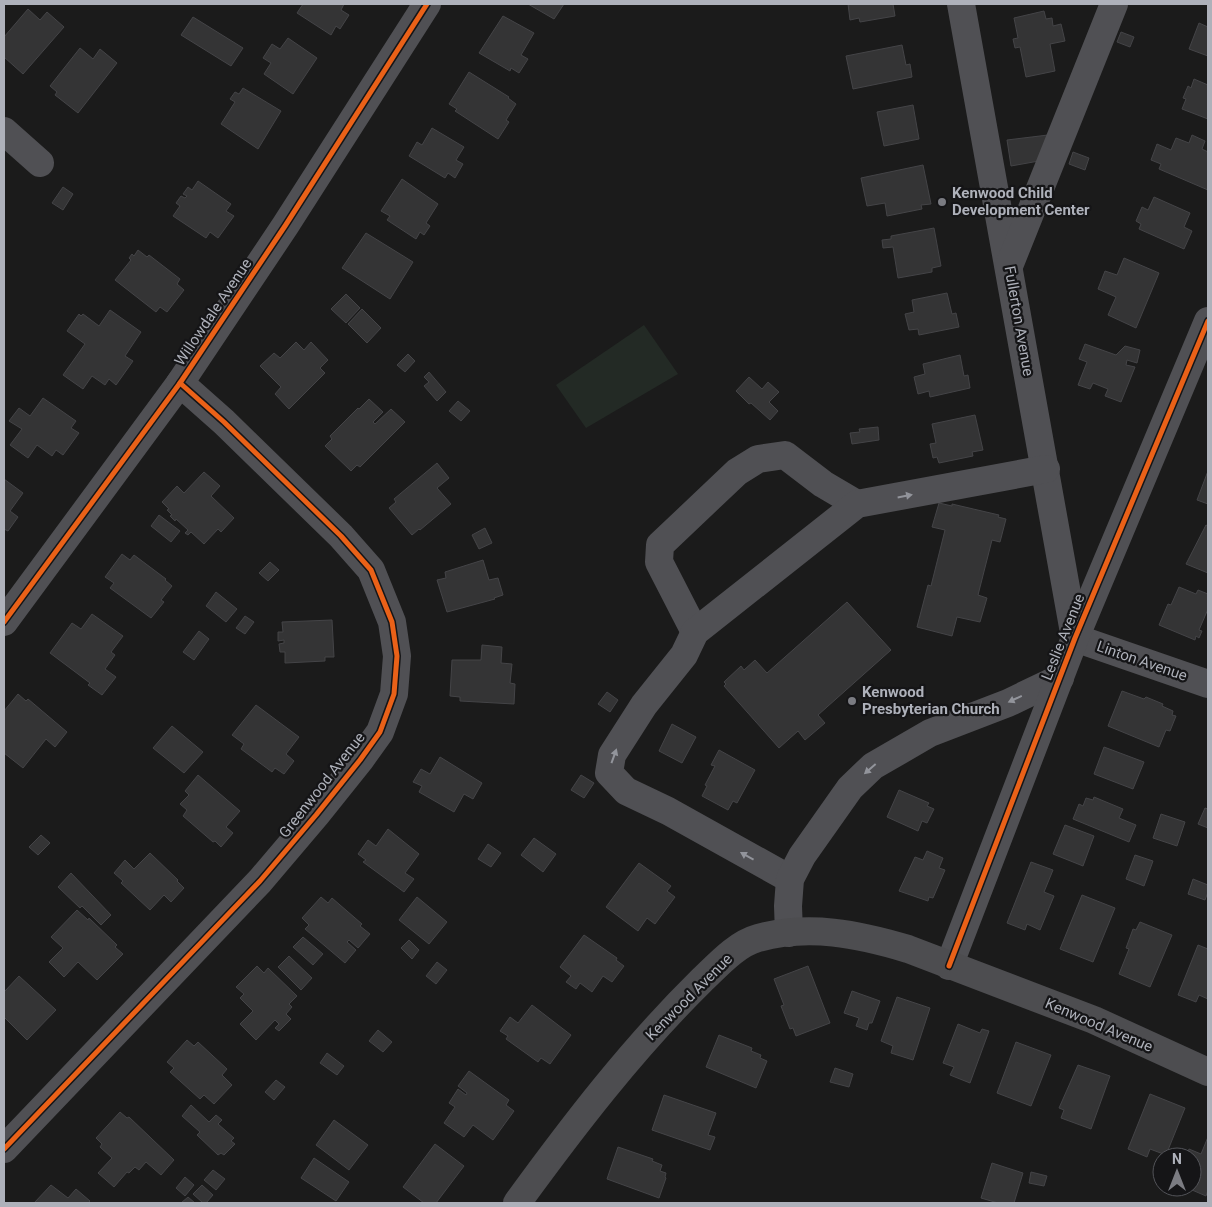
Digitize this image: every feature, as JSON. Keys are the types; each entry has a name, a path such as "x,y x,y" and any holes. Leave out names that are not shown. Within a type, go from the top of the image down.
{"main road":[{"name":"Kenwood Avenue","path":"517,1203 622,1067 662,1021 722,961 756,938 802,931 841,933 861,936 908,949 1094,1020 1208,1072"}],"street":[{"name":"Willowdale Avenue","path":"4,622 180,383 285,226 427,4"},
{"name":"Fullerton Avenue","path":"962,4 1075,638"},
{"path":"1009,266 1114,4"},
{"path":"4,131 40,163"},
{"name":"Leslie Avenue","path":"949,966 1075,638 1208,321"},
{"name":"Greenwood Avenue","path":"4,1149 260,881 360,760 380,732 394,694 397,656 392,622 371,570 341,536 224,422 180,383"},
{"path":"696,632 659,562 660,545 737,472 758,459 785,455 823,484 857,504"},
{"path":"790,880 668,811 626,791 609,774 612,755 644,705 684,655 696,632 857,504 1046,469"},
{"name":"Linton Avenue","path":"1075,638 1208,684"},
{"path":"789,933 788,906 790,880 802,856 850,788 873,766 930,733 1008,703 1060,678"}],"shaded area":[{"path":"644,325 678,374 586,428 556,385"}],"building":[{"path":"303,4 344,4 341,10 349,15 340,29 336,26 331,35 297,13"},
{"path":"528,4 564,4 554,19"},
{"path":"848,4 893,4 895,16 860,22 859,18 850,20"},
{"path":"28,9 40,20 47,12 64,27 23,74 4,57 4,37"},
{"path":"1044,11 1046,19 1052,18 1053,26 1061,24 1065,41 1050,44 1055,71 1026,77 1020,47 1015,48 1013,39 1018,38 1014,18"},
{"path":"503,16 534,33 521,55 528,59 519,73 511,68 510,71 479,53"},
{"path":"193,17 243,48 231,66 181,35"},
{"path":"1199,23 1208,27 1208,56 1189,49"},
{"path":"1121,32 1134,37 1130,47 1117,42"},
{"path":"288,38 317,58 293,94 264,74 271,63 263,58 272,44 280,49"},
{"path":"902,45 906,65 910,64 912,77 853,89 846,56"},
{"path":"80,48 93,59 100,49 117,63 78,113 55,95 57,92 50,86"},
{"path":"469,72 509,97 516,104 506,120 509,122 498,139 455,111 457,109 449,104"},
{"path":"1194,79 1208,85 1208,119 1182,109 1186,99 1183,98 1188,86 1191,88"},
{"path":"243,88 281,111 258,149 221,124 235,102 230,99 235,92 239,94"},
{"path":"913,105 919,139 884,146 877,112"},
{"path":"432,128 464,147 456,160 463,164 455,178 448,173 445,178 409,156 417,142 422,145"},
{"path":"1048,135 1039,161 1011,166 1007,140"},
{"path":"1192,135 1205,141 1202,149 1208,152 1208,190 1159,169 1161,164 1151,160 1157,144 1171,150 1176,138 1189,143"},
{"path":"1073,152 1089,158 1085,170 1069,164"},
{"path":"923,165 931,204 921,205 922,209 887,216 885,203 867,206 861,178"},
{"path":"402,179 438,204 426,223 430,226 424,235 420,232 416,239 387,220 390,216 381,211"},
{"path":"198,181 231,204 226,211 234,216 218,238 210,232 206,238 173,216 180,206 176,203 181,196 185,198 187,196 183,194 188,187 192,190"},
{"path":"63,187 73,194 63,210 52,203"},
{"path":"1154,197 1190,213 1184,227 1192,231 1184,249 1139,229 1141,224 1136,221 1142,207 1148,210"},
{"path":"934,228 941,266 932,268 932,272 898,278 893,247 883,248 882,240 891,239 891,236"},
{"path":"366,233 413,262 390,299 342,268"},
{"path":"138,250 147,257 149,255 180,279 177,284 184,290 167,312 160,307 156,312 115,280 131,260 129,258 132,254 134,256"},
{"path":"1124,258 1159,273 1136,328 1108,315 1116,297 1098,289 1105,271 1117,275"},
{"path":"947,293 952,314 956,313 959,327 919,335 918,329 909,330 905,314 914,312 912,300"},
{"path":"346,294 360,308 346,323 331,309"},
{"path":"362,309 381,328 367,343 348,324"},
{"path":"110,310 141,332 125,356 133,361 116,385 109,379 105,385 92,376 83,389 63,375 85,344 67,331 79,314 81,316 83,314 99,326"},
{"path":"296,342 304,350 311,342 328,360 320,368 325,373 289,409 275,394 281,387 260,366 274,353 280,358"},
{"path":"1085,344 1116,355 1125,346 1140,350 1137,363 1127,360 1126,365 1135,367 1121,402 1105,396 1108,389 1093,383 1090,389 1078,385 1087,362 1079,359"},
{"path":"408,354 415,361 405,372 397,365"},
{"path":"960,355 964,376 968,375 970,388 930,397 929,391 918,394 914,377 925,374 923,364"},
{"path":"429,372 446,392 437,401 424,386 429,382 424,377"},
{"path":"749,377 762,389 768,382 779,392 769,402 778,411 770,420 736,391"},
{"path":"43,398 76,421 71,428 79,433 63,455 56,450 52,456 37,445 28,458 10,445 22,429 9,421 19,408 30,416"},
{"path":"369,399 383,412 373,422 375,424 391,409 405,422 360,467 357,465 351,471 325,446 332,439 330,436"},
{"path":"458,401 470,411 461,421 449,411"},
{"path":"975,415 983,450 972,452 973,456 939,463 937,457 933,458 930,444 936,443 932,424"},
{"path":"878,427 879,440 852,444 850,433 860,432 859,429"},
{"path":"437,463 449,478 437,488 451,504 412,535 389,508 396,502 394,499"},
{"path":"1208,471 1208,504 1197,500"},
{"path":"204,472 220,486 211,496 234,518 221,532 218,529 204,544 191,532 188,535 185,533 188,530 170,516 172,515 167,510 169,509 162,502 177,486 184,493"},
{"path":"4,479 23,493 10,511 18,517 8,531 4,529"},
{"path":"939,503 952,506 952,504 999,515 998,517 1006,519 1000,542 992,540 978,595 987,598 980,622 957,617 952,636 917,627 928,585 931,586 945,530 932,527"},
{"path":"159,515 180,531 171,542 151,526"},
{"path":"1206,525 1208,526 1208,573 1186,564"},
{"path":"485,528 492,543 479,549 472,535"},
{"path":"122,554 130,560 134,555 166,579 172,586 161,600 164,602 151,618 110,588 114,583 105,577"},
{"path":"483,560 489,580 498,578 503,595 495,599 447,612 437,580 446,578 445,572"},
{"path":"270,562 279,570 268,581 259,573"},
{"path":"1179,587 1196,594 1198,590 1208,594 1208,609 1199,630 1202,631 1199,638 1196,636 1195,640 1159,625 1168,604 1171,605"},
{"path":"216,592 237,609 226,622 206,606"},
{"path":"847,602 891,650 818,715 825,723 805,740 798,731 779,748 724,686 726,684 724,682 741,666 744,670 755,660 767,673"},
{"path":"92,614 123,636 111,652 115,655 105,669 116,677 102,695 88,685 90,683 50,653 72,623 81,629"},
{"path":"245,616 254,622 245,634 236,628"},
{"path":"332,620 334,657 325,657 325,661 285,663 285,652 280,652 279,644 284,643 284,640 278,641 278,632 283,632 282,622"},
{"path":"199,631 209,639 194,660 183,652"},
{"path":"482,645 502,647 501,663 512,664 510,683 515,684 514,704 460,701 460,697 450,696 452,660 481,660"},
{"path":"1122,691 1144,699 1146,697 1163,704 1162,706 1173,711 1172,715 1176,716 1170,731 1166,730 1159,747 1108,726"},
{"path":"607,692 618,700 610,712 598,704"},
{"path":"18,694 26,701 28,699 67,732 55,747 46,739 23,768 4,753 4,711"},
{"path":"256,705 299,737 286,754 294,761 284,774 275,768 272,772 241,749 244,744 232,735"},
{"path":"672,724 696,737 682,763 659,751"},
{"path":"172,726 203,752 184,773 153,748"},
{"path":"1104,747 1144,762 1133,789 1094,774"},
{"path":"719,750 755,770 737,803 733,801 728,810 702,796 707,786 705,785 715,766 711,765"},
{"path":"440,757 482,783 473,799 464,794 454,812 419,792 422,786 413,782 421,769 430,774"},
{"path":"198,775 240,811 226,827 233,833 221,847 183,816 187,810 180,804 189,795 185,791"},
{"path":"581,775 594,783 584,798 571,790"},
{"path":"899,790 929,803 927,806 934,809 927,823 922,821 918,831 887,817"},
{"path":"1094,797 1123,809 1119,818 1136,825 1129,842 1073,819 1079,804 1083,806 1086,798 1093,800"},
{"path":"1205,808 1208,809 1208,828 1198,824"},
{"path":"1161,814 1185,822 1177,846 1153,838"},
{"path":"1065,825 1094,836 1083,866 1053,854"},
{"path":"388,829 419,854 405,873 414,879 404,892 363,862 366,860 358,854 368,840 376,846"},
{"path":"41,835 50,843 38,855 29,847"},
{"path":"534,838 556,854 543,872 521,855"},
{"path":"488,844 501,853 491,867 478,859"},
{"path":"927,851 943,858 939,868 945,870 933,898 929,897 928,901 899,891 915,857 923,860"},
{"path":"150,853 184,888 171,902 164,895 150,910 121,883 123,881 114,873 125,860 134,869"},
{"path":"1135,855 1153,861 1144,886 1126,879"},
{"path":"1031,862 1053,870 1044,892 1054,896 1040,930 1027,924 1025,930 1007,923"},
{"path":"639,863 671,886 667,891 675,897 655,924 647,918 638,931 606,907"},
{"path":"71,873 111,915 101,925 82,906 80,908 58,887"},
{"path":"1193,879 1208,885 1205,900 1188,894"},
{"path":"1082,895 1115,908 1093,962 1060,949"},
{"path":"321,897 328,903 332,898 362,924 360,926 370,934 358,948 349,940 347,942 356,950 345,963 305,929 309,925 302,918"},
{"path":"417,897 447,922 429,944 399,920"},
{"path":"77,910 88,920 89,918 117,945 115,947 123,954 97,980 78,962 64,977 49,962 63,948 51,937"},
{"path":"1140,922 1172,935 1150,987 1119,974 1129,949 1126,948 1133,929 1136,930"},
{"path":"584,935 617,958 616,960 624,966 612,982 603,976 592,992 580,983 576,989 566,982 571,976 560,967"},
{"path":"303,937 323,954 313,965 293,947"},
{"path":"409,940 419,950 412,959 401,948"},
{"path":"1198,945 1208,949 1208,999 1199,995 1196,1002 1178,995"},
{"path":"289,956 312,978 301,990 278,967"},
{"path":"437,962 447,970 436,984 426,976"},
{"path":"257,966 264,973 268,968 297,996 289,1004 292,1007 286,1014 291,1019 279,1031 275,1028 279,1024 275,1020 256,1040 240,1024 253,1011 240,998 244,994 236,987"},
{"path":"808,966 830,1023 796,1036 793,1028 790,1029 781,1006 784,1005 774,979"},
{"path":"19,976 56,1010 27,1040 4,1017 4,989 5,991"},
{"path":"852,991 880,1001 872,1023 869,1023 867,1030 856,1026 859,1018 844,1013"},
{"path":"897,997 930,1008 913,1060 891,1053 893,1046 881,1041"},
{"path":"532,1005 571,1035 550,1064 541,1058 538,1062 506,1039 508,1036 500,1031 510,1017 518,1023"},
{"path":"958,1024 980,1033 982,1029 989,1031 970,1083 950,1075 954,1067 943,1063"},
{"path":"378,1030 392,1042 383,1052 369,1041"},
{"path":"719,1035 752,1048 751,1051 761,1055 760,1058 767,1061 756,1088 706,1067"},
{"path":"187,1040 194,1046 198,1042 227,1069 222,1075 232,1085 214,1104 204,1095 200,1099 170,1072 174,1068 167,1062"},
{"path":"1016,1042 1051,1055 1031,1106 997,1093"},
{"path":"327,1053 344,1066 337,1075 320,1063"},
{"path":"1078,1065 1110,1076 1091,1129 1061,1118 1064,1110 1059,1108"},
{"path":"835,1068 853,1074 849,1087 830,1082"},
{"path":"469,1071 509,1100 506,1105 514,1111 493,1140 473,1125 464,1137 444,1123 455,1107 449,1103 458,1089 466,1095 467,1093 458,1086"},
{"path":"276,1080 285,1087 274,1100 265,1092"},
{"path":"1150,1094 1185,1108 1169,1147 1152,1147 1147,1157 1128,1149"},
{"path":"664,1095 716,1113 708,1135 715,1137 710,1150 652,1130"},
{"path":"191,1105 209,1122 216,1115 222,1120 218,1124 234,1138 231,1141 235,1144 224,1155 221,1153 218,1155 197,1135 200,1132 182,1116"},
{"path":"120,1112 127,1118 129,1117 174,1160 161,1175 146,1162 139,1170 135,1167 129,1173 127,1172 114,1187 98,1173 112,1158 100,1147 102,1144 96,1138"},
{"path":"334,1120 368,1145 349,1170 316,1145"},
{"path":"1208,1137 1208,1190 1206,1196 1202,1194 1202,1152"},
{"path":"435,1144 464,1166 436,1203 424,1203 403,1187"},
{"path":"618,1147 653,1159 652,1161 662,1165 660,1171 666,1173 666,1178 659,1198 607,1179"},
{"path":"314,1158 349,1182 336,1201 301,1178"},
{"path":"992,1163 1023,1173 1014,1203 998,1203 981,1198"},
{"path":"213,1170 225,1179 216,1190 204,1180"},
{"path":"1031,1172 1047,1176 1044,1186 1029,1183"},
{"path":"185,1177 194,1185 185,1196 176,1188"},
{"path":"51,1185 68,1198 76,1189 90,1201 88,1203 34,1203"},
{"path":"202,1185 213,1195 206,1203 203,1203 193,1194"},
{"path":"188,1197 195,1203 181,1203"}],"cycle path":[{"path":"4,622 180,383 285,226 427,4"},
{"path":"949,966 1075,638 1208,321"},
{"path":"4,1149 260,881 360,760 380,732 394,694 397,656 392,622 371,570 341,536 224,422 180,383"}],"place":[{"name":"Kenwood Child Development Center","path":"942,202"},
{"name":"Kenwood Presbyterian Church","path":"852,701"}]}
